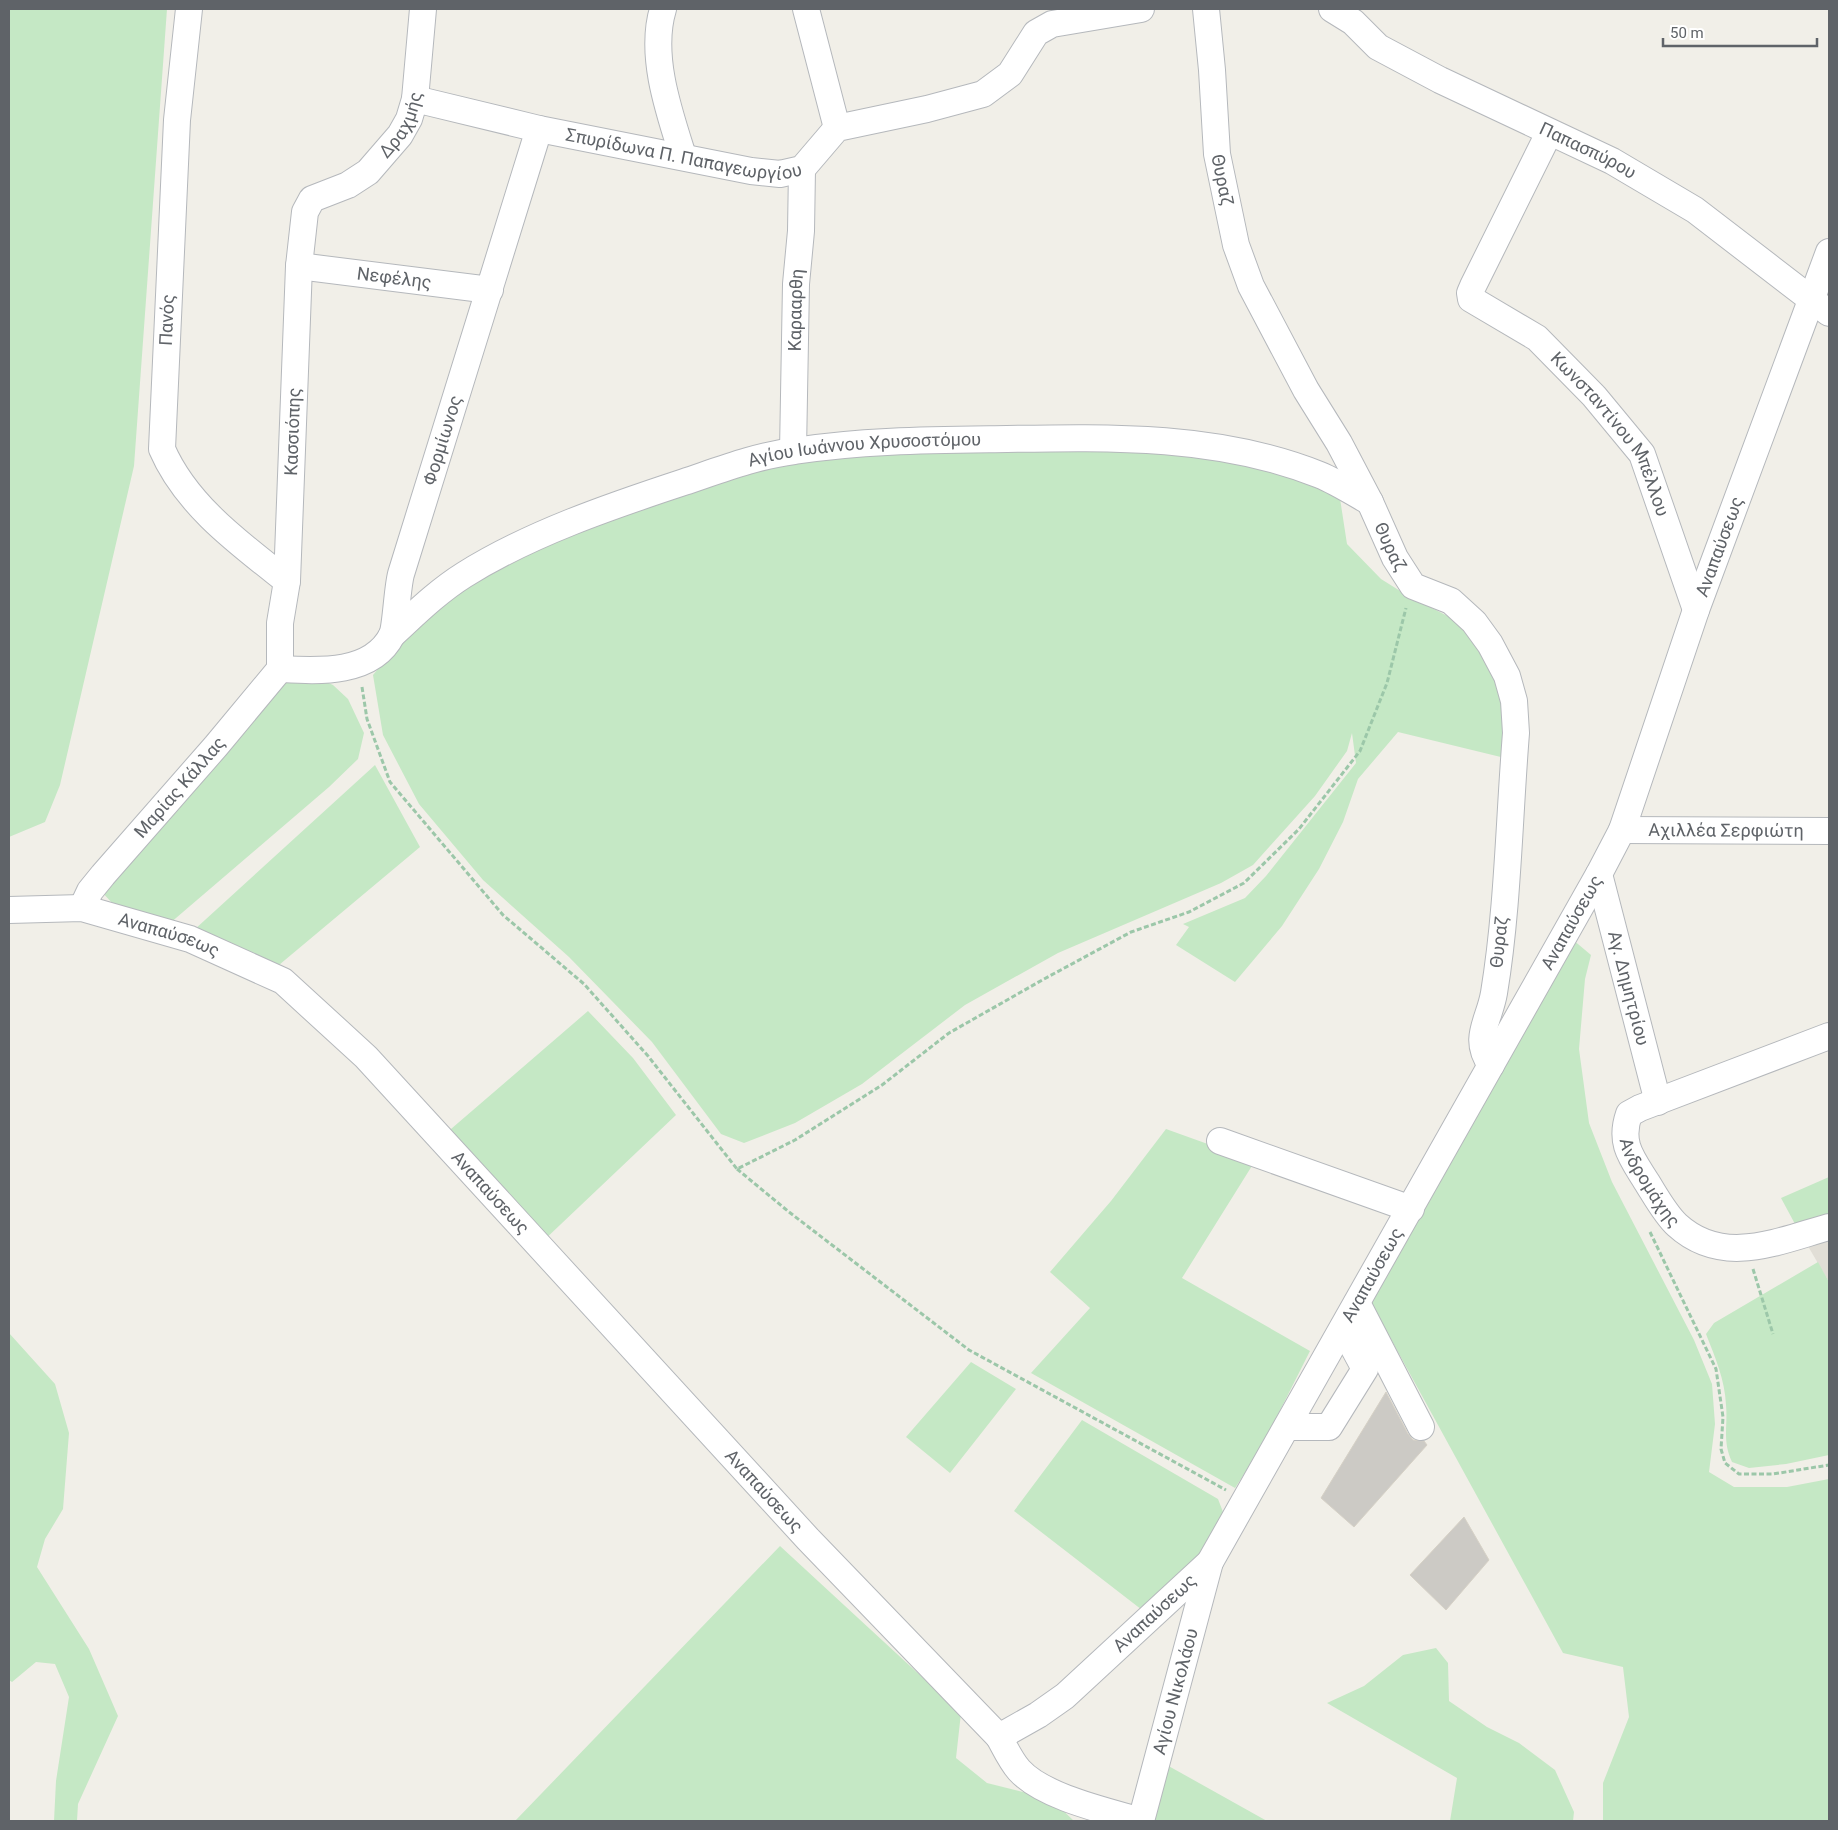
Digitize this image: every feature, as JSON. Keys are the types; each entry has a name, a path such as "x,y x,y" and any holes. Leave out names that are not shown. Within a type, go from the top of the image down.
{"street":[{"name":"Πανός","path":"189,9 177,120 162,449 169,465 195,501 287,581"},
{"name":"Δραχμής","path":"312,199 348,185 368,172 400,135 409,119 415,100 423,9"},
{"path":"663,9 660,19 659,69 671,119 683,156"},
{"path":"806,9 837,128 927,109 983,94 1010,74 1036,33 1052,24 1141,9"},
{"name":"Θυραζ","path":"1206,9 1217,154 1236,245 1251,286 1280,343 1339,443 1370,502 1395,558 1413,586 1451,601 1474,622 1490,644 1507,676 1514,701 1516,732 1499,953 1493,996 1481,1039 1482,1049 1491,1065"},
{"name":"Παπασπύρου","path":"1332,9 1352,22 1378,47 1440,80 1549,133 1612,161 1696,210 1820,307"},
{"name":"Σπυρίδωνα Π. Παπαγεωργίου","path":"415,100 539,130 683,156 751,171 780,174 802,169 837,128"},
{"name":"Φορμίωνος","path":"392,635 401,574 539,130"},
{"name":"Κωνσταντίνου Μπέλλου","path":"1549,133 1473,286 1470,293 1471,299 1536,338 1594,396 1642,454 1696,610"},
{"name":"Καρααρθη","path":"793,451 794,353 803,184 802,169"},
{"name":"Κασσιόπης","path":"280,669 280,623 287,581 299,266 305,212 312,199"},
{"name":"Αναπαύσεως","path":"9,910 82,908 190,939 283,980 366,1056 802,1531 999,1737 1038,1716 1065,1696 1210,1562 1599,874 1622,830 1696,610 1820,307 1829,252"},
{"name":"Νεφέλης","path":"299,266 490,290"},
{"name":"Αγίου Ιωάννου Χρυσοστόμου","path":"392,635 434,597 466,573 542,535 656,491 760,458 793,451 867,443 956,440 1106,438 1156,440 1238,450 1320,475 1370,502"},
{"path":"280,669 332,670 359,664 378,651 392,635"},
{"name":"Μαρίας Κάλλας","path":"82,908 90,891 103,875 222,740 280,669"},
{"name":"Αχιλλέα Σερφιώτη","path":"1622,830 1829,831"},
{"name":"Αγ. Δημητρίου","path":"1599,874 1658,1102"},
{"name":"Ανδρομάχης","path":"1829,1036 1640,1108 1629,1114 1624,1138 1629,1154 1676,1224 1694,1238 1720,1248 1746,1249 1829,1227"},
{"path":"1220,1141 1410,1209"},
{"path":"1357,1303 1421,1427"},
{"path":"1287,1426 1328,1426 1365,1369 1343,1328"},
{"name":"Αγίου Νικολάου","path":"1141,1821 1210,1562"},
{"path":"999,1737 1019,1770 1034,1782 1078,1803 1141,1821"}],"path":[{"path":"737,1169 803,1135 882,1085 949,1033 1044,978 1131,932 1189,912 1244,884 1299,829 1360,751 1387,683 1413,586"},
{"path":"359,664 367,719 390,782 503,915 584,984 648,1056 737,1169 969,1350 1245,1500"},
{"path":"1646,1224 1716,1369 1721,1394 1721,1449 1725,1463 1739,1474 1773,1474 1829,1465"},
{"path":"1746,1249 1773,1334"}],"shaded area":[{"path":"1829,1217 1829,1282 1795,1224"}],"green space":[{"path":"9,9 167,9 134,466 60,785 45,822 9,837"},
{"path":"1112,445 1237,457 1339,492 1347,544 1381,579 1405,594 1457,621 1496,669 1506,708 1509,759 1398,732 1358,779 1343,822 1319,869 1282,926 1235,982 1176,945 1189,927 1183,924 1245,898 1266,876 1356,763 1352,733 1347,751 1315,796 1253,865 1221,883 1058,953 965,1005 862,1084 795,1123 744,1143 721,1134 652,1042 569,957 483,880 419,804 383,735 373,675 396,647 467,581 586,527 761,465 859,451"},
{"path":"290,677 315,677 333,685 348,699 364,733 358,759 329,787 169,924 113,904 101,891"},
{"path":"375,765 420,847 279,965 194,930"},
{"path":"1572,939 1591,955 1585,979 1579,1049 1589,1123 1612,1182 1694,1340 1712,1384 1715,1424 1709,1472 1734,1487 1787,1487 1829,1479 1829,1821 1603,1821 1603,1783 1629,1717 1623,1667 1563,1653 1370,1301"},
{"path":"588,1011 633,1058 676,1115 541,1243 444,1135"},
{"path":"1166,1129 1255,1161 1182,1278 1310,1351 1260,1450 1235,1488 1031,1373 1090,1308 1050,1272 1111,1201"},
{"path":"1829,1177 1829,1217 1795,1224 1781,1198"},
{"path":"1818,1262 1829,1282 1829,1455 1786,1464 1749,1468 1732,1462 1726,1440 1724,1387 1706,1334 1714,1323"},
{"path":"9,1333 55,1384 69,1433 63,1509 45,1539 37,1567 89,1649 118,1716 78,1804 77,1821 54,1821 56,1781 69,1697 55,1664 36,1662 12,1682 9,1680"},
{"path":"971,1362 1016,1389 950,1473 906,1437"},
{"path":"1082,1420 1218,1499 1223,1512 1206,1553 1146,1613 1014,1511"},
{"path":"780,1546 961,1713 956,1758 987,1783 1051,1799 1074,1821 515,1821"},
{"path":"1436,1648 1448,1663 1449,1701 1487,1727 1519,1743 1555,1770 1574,1812 1573,1821 1450,1821 1457,1778 1327,1703 1364,1686 1403,1655"},
{"path":"1165,1764 1267,1821 1151,1821"}],"building":[{"path":"1386,1392 1408,1434 1413,1440 1424,1441 1427,1445 1354,1527 1321,1498"},
{"path":"1464,1517 1489,1560 1446,1610 1410,1575"}]}
